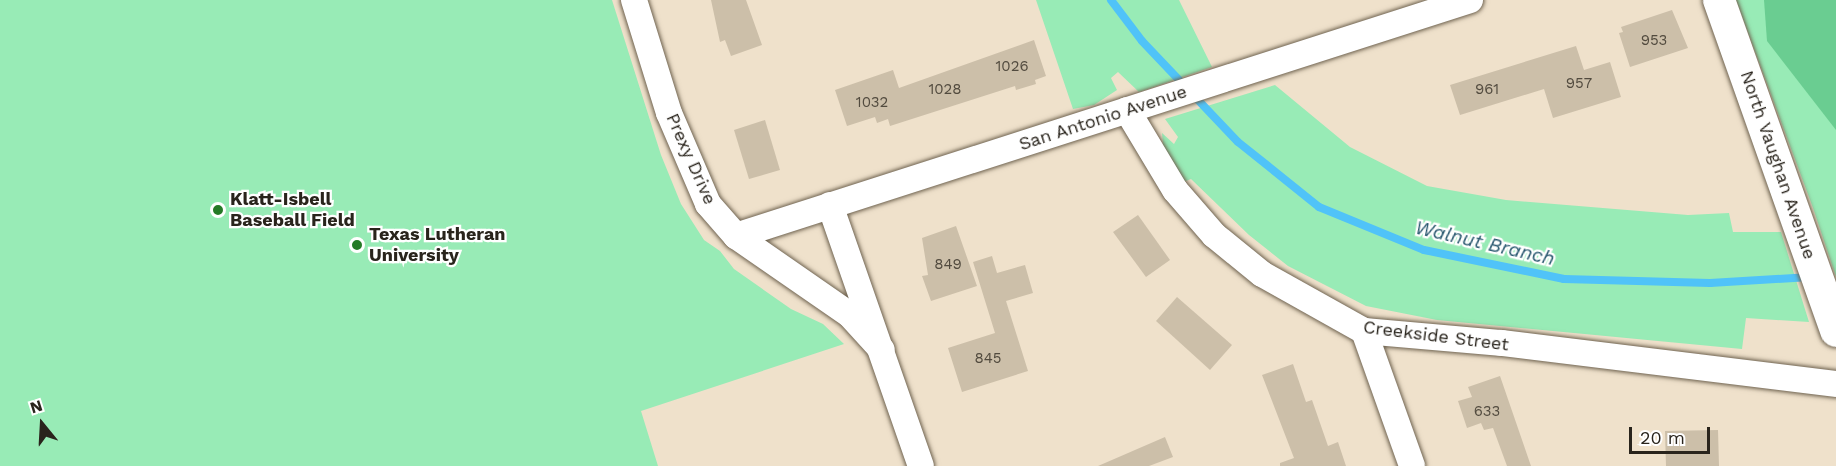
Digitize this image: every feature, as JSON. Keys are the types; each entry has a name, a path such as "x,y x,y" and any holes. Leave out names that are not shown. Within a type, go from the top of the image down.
{"street":[{"name":"Prexy Drive","path":"634,0 669,113 708,204 736,236 850,315 882,350"},
{"name":"San Antonio Avenue","path":"736,236 1470,0"},
{"name":"North Vaughan Avenue","path":"1719,0 1836,331"},
{"name":"Creekside Street","path":"1127,110 1175,190 1214,235 1262,274 1364,332 1502,343 1836,384"},
{"name":"Prexy Drive","path":"830,206 921,466"},
{"path":"1364,332 1412,466"}],"green space":[{"name":"Texas Lutheran University","path":"0,0 612,0 661,155 681,204 704,240 720,251 734,269 791,309 823,324 844,344 641,411 658,466 0,466"},
{"path":"1036,0 1179,0 1212,67 1139,92 1118,72 1111,78 1117,90 1094,105 1073,109"},
{"path":"1736,0 1836,0 1836,277 1813,208"},
{"path":"1764,0 1836,0 1836,130 1767,41"},
{"path":"1275,85 1350,147 1427,186 1506,200 1688,215 1729,213 1733,232 1781,232 1809,322 1746,318 1742,349 1437,320 1366,306 1288,266 1249,235 1191,179 1181,183 1153,139 1163,144 1162,133 1174,144 1178,137 1165,119"}],"building":[{"path":"711,0 746,0 762,45 731,56 725,40 720,42"},
{"path":"1672,10 1688,48 1630,67 1619,33 1623,32 1621,27"},
{"path":"1034,40 1046,76 1035,80 1036,84 1016,90 1015,86 890,126 888,119 877,123 875,117 847,126 835,90 893,70 899,88"},
{"path":"1576,46 1584,70 1610,62 1621,97 1553,118 1544,89 1460,115 1450,85"},
{"path":"765,120 780,170 749,179 734,130"},
{"path":"1138,215 1170,260 1146,277 1113,232"},
{"path":"956,226 977,286 931,301 922,276 928,275 922,238"},
{"path":"992,256 997,273 1025,265 1033,293 1006,301 1028,371 962,392 948,348 995,333 973,262"},
{"path":"1177,297 1232,345 1210,370 1156,321"},
{"path":"1293,364 1306,402 1312,400 1328,446 1338,442 1346,466 1280,466 1280,463 1294,458 1262,375"},
{"path":"1500,376 1531,466 1507,466 1493,428 1484,430 1481,423 1467,428 1458,401 1472,397 1468,387"},
{"path":"1718,430 1719,466 1666,466 1665,431"},
{"path":"1165,437 1173,457 1149,466 1098,466"}],"waterway":[{"name":"Walnut Branch","path":"1111,0 1142,41 1238,142 1319,207 1424,250 1564,279 1710,283 1810,277"}],"place":[{"name":"Klatt-Isbell Baseball Field","path":"218,210"},
{"name":"Texas Lutheran University","path":"357,245"}]}
